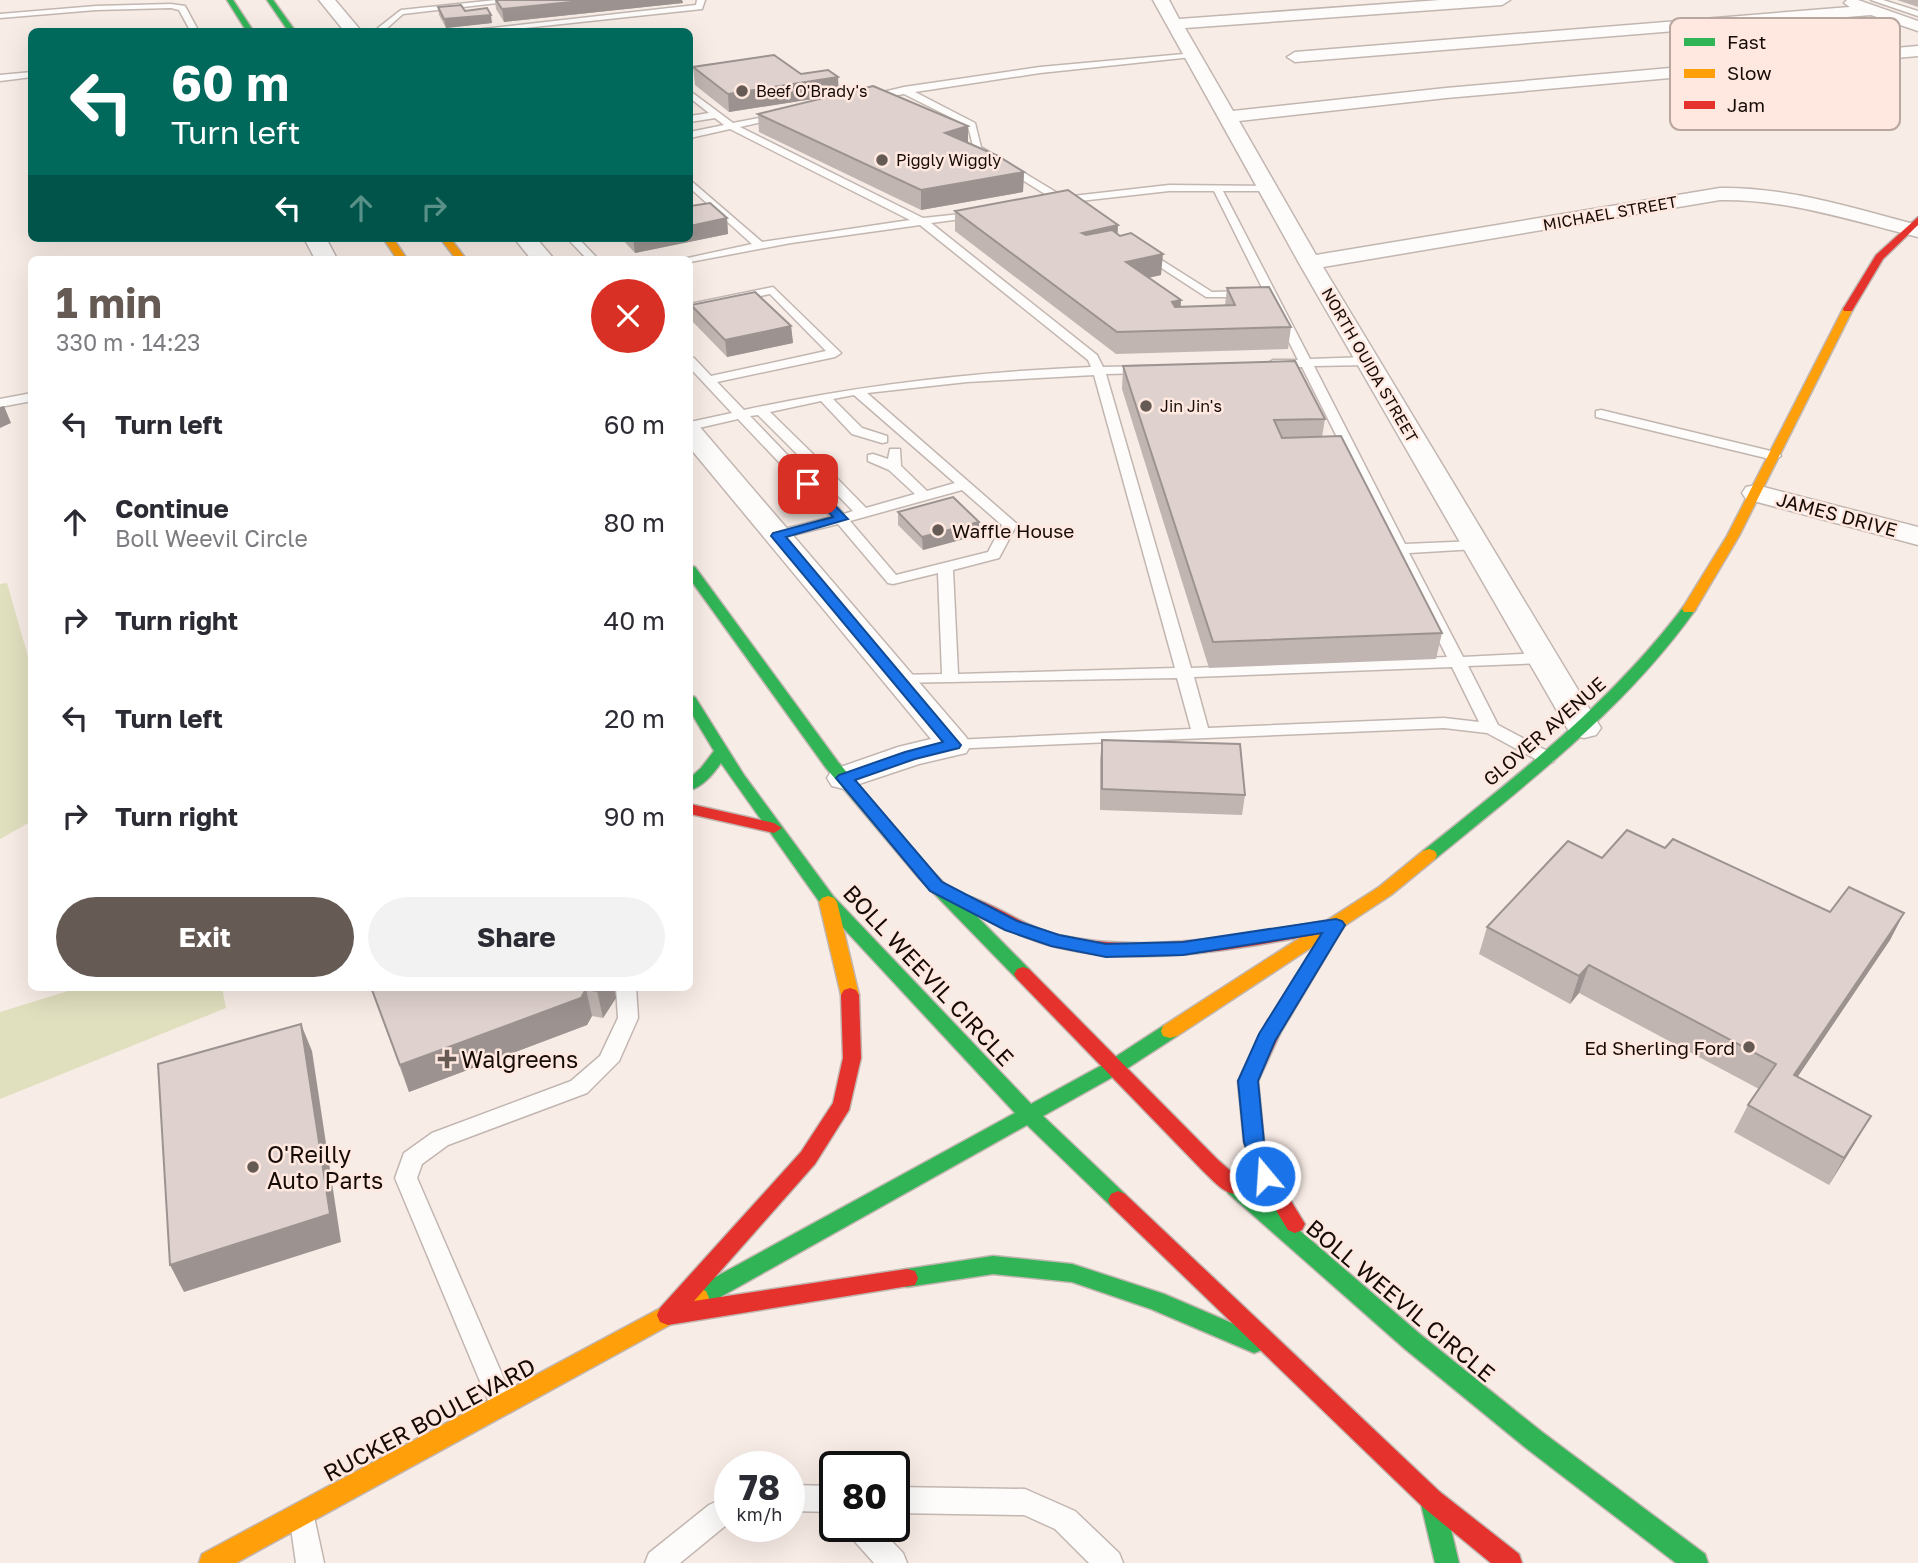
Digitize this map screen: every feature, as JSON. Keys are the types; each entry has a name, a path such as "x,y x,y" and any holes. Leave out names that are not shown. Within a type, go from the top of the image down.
{"main road":[{"path":"230,0 248,28"},
{"path":"270,0 290,28"},
{"name":"GLOVER AVENUE","path":"1028,1114 1113,1068 1385,891 1584,727 1635,679 1677,626 1710,578 1756,493 1846,312 1873,266 1914,227"},
{"path":"448,242 459,256"},
{"name":"BOLL WEEVIL CIRCLE","path":"693,574 844,778 936,887 1211,1166 1318,1261 1534,1440 1696,1563"},
{"name":"BOLL WEEVIL CIRCLE","path":"693,705 774,828 827,900 1028,1114 1432,1500 1510,1563"},
{"path":"693,783 707,772 722,751"},
{"path":"693,810 774,828"},
{"path":"936,887 1011,925 1057,941 1106,950 1183,948 1336,925"},
{"path":"668,1315 808,1158 842,1105 852,1058 852,1003 827,900"},
{"path":"1318,1261 1265,1176 1254,1142 1248,1081 1266,1040 1336,925"},
{"name":"RUCKER BOULEVARD","path":"211,1563 668,1315 1028,1114"},
{"path":"668,1315 993,1265 1072,1273 1156,1301 1276,1353"},
{"path":"1432,1500 1447,1563"}],"street":[{"path":"327,0 360,28"},
{"name":"NORTH OUIDA STREET","path":"1161,0 1310,263 1584,727"},
{"path":"1174,24 1502,0"},
{"path":"1842,0 1873,5 1918,26"},
{"path":"1715,18 1873,5"},
{"path":"1262,16 1273,32"},
{"path":"1322,71 1291,53 1670,22"},
{"path":"1900,53 1918,51"},
{"path":"1229,117 1670,74"},
{"path":"1354,84 1384,100"},
{"name":"MICHAEL STREET","path":"1310,263 1743,192 1794,198 1914,227"},
{"path":"529,242 541,256"},
{"path":"693,436 954,745 910,755 844,778"},
{"name":"JAMES DRIVE","path":"1756,493 1918,536"}],"lane":[{"path":"366,28 401,12 518,0"},
{"path":"498,28 699,6 701,0"},
{"path":"0,16 136,3 170,4 185,11 193,28"},
{"path":"1873,5 1918,14"},
{"path":"851,100 1092,64 1192,55"},
{"path":"0,78 28,74"},
{"path":"905,90 972,125 977,148 1074,207"},
{"path":"693,97 732,127 924,223 1093,358 1100,371 1201,734"},
{"path":"693,134 797,111"},
{"path":"693,119 715,115"},
{"path":"693,187 705,202 760,246"},
{"path":"1038,204 1169,188 1268,188"},
{"path":"1217,188 1491,727"},
{"path":"693,258 987,212"},
{"path":"576,242 588,256"},
{"path":"1131,244 1210,295 1271,293"},
{"path":"693,306 773,290 835,353 708,380"},
{"path":"1265,365 1368,361"},
{"path":"693,364 841,519 893,580 994,555 1010,524 859,392"},
{"path":"693,425 761,410 907,384 1011,374 1167,368"},
{"path":"0,403 28,398"},
{"path":"825,398 870,442 857,431"},
{"path":"761,410 863,513"},
{"path":"1601,414 1774,456"},
{"path":"894,467 884,455 925,496"},
{"path":"777,536 963,485"},
{"path":"1401,549 1476,545"},
{"path":"944,567 950,679"},
{"path":"899,680 1184,673 1543,658"},
{"path":"954,745 1444,723 1491,727 1547,758"},
{"path":"502,1406 406,1178 412,1159 440,1139 579,1087 608,1061 628,1018 626,991"},
{"path":"910,1500 1025,1502 1065,1521 1109,1563"},
{"path":"302,1514 310,1563"},
{"path":"659,1563 714,1517"},
{"path":"874,1542 893,1563"}],"green space":[{"path":"7,583 28,656 28,823 0,839 0,584"},
{"path":"68,991 223,991 226,1008 0,1099 0,1012"}],"building":[{"path":"496,0 591,0 502,9"},
{"path":"461,5 465,11 487,8 491,15 444,19 438,7"},
{"path":"774,55 801,74 828,70 838,77 728,94 693,67"},
{"path":"873,86 968,126 945,133 998,156 1024,172 921,190 758,114"},
{"path":"1068,190 1118,225 1082,233 1086,235 1112,230 1120,236 1131,233 1163,254 1126,262 1181,300 1172,302 1175,307 1235,305 1227,288 1269,287 1291,327 1117,332 955,211"},
{"path":"710,203 727,218 693,225 693,206"},
{"path":"755,292 791,326 725,340 693,305"},
{"path":"1295,361 1325,419 1274,420 1282,438 1341,436 1442,633 1213,642 1123,366"},
{"path":"953,497 979,522 922,537 898,512"},
{"path":"1102,740 1240,744 1245,795 1102,789"},
{"name":"Ed Sherling Ford","path":"1627,830 1665,848 1673,839 1830,912 1849,887 1904,913 1794,1075 1871,1116 1844,1158 1748,1105 1776,1064 1589,965 1579,976 1487,927 1568,841 1602,858"},
{"path":"372,991 585,991 581,998 400,1065"},
{"name":"O'Reilly Auto Parts","path":"301,1024 330,1214 170,1265 158,1064"}],"traffic: fast":[{"path":"230,0 248,28"},
{"path":"270,0 290,28"},
{"path":"693,574 832,765 924,873 1023,974"},
{"path":"1429,855 1534,770 1601,711 1662,645 1689,609"},
{"path":"693,705 738,778 827,900 1028,1114 1118,1200"},
{"path":"693,783 707,772 722,751"},
{"path":"698,1298 1113,1068 1170,1031"},
{"path":"1235,1187 1413,1342 1534,1440 1696,1563"},
{"path":"907,1278 993,1265 1072,1273 1156,1301 1254,1343"},
{"path":"1432,1500 1447,1563"}],"traffic: slow":[{"path":"391,242 400,256"},
{"path":"448,242 459,256"},
{"path":"1689,609 1753,499 1848,309"},
{"path":"1170,1031 1385,891 1429,855"},
{"path":"828,902 850,995"},
{"path":"1275,1025 1336,925"},
{"path":"211,1563 698,1298"}],"traffic: jam":[{"path":"1848,309 1879,257 1918,220"},
{"path":"693,810 774,828"},
{"path":"964,901 1034,934 1093,947 1162,949 1197,946 1336,925"},
{"path":"1023,974 1211,1166 1235,1187"},
{"path":"668,1315 808,1158 842,1105 852,1058 850,995"},
{"path":"1275,1025 1248,1081 1254,1142 1265,1176 1295,1224"},
{"path":"1118,1200 1432,1500 1510,1563"},
{"path":"668,1315 907,1278"}],"place":[{"name":"Beef O'Brady's","path":"742,91"},
{"name":"Piggly Wiggly","path":"882,160"},
{"name":"Jin Jin's","path":"1146,406"},
{"name":"Waffle House","path":"938,530"},
{"name":"Ed Sherling Ford","path":"1749,1047"},
{"name":"Walgreens","path":"447,1059"},
{"name":"O'Reilly Auto Parts","path":"253,1167"}],"route":[{"path":"808,484 841,519 777,536 954,745 910,755 844,778 936,887 1011,925 1057,941 1106,950 1183,948 1336,925 1266,1040 1248,1081 1254,1142 1265,1176"}]}
